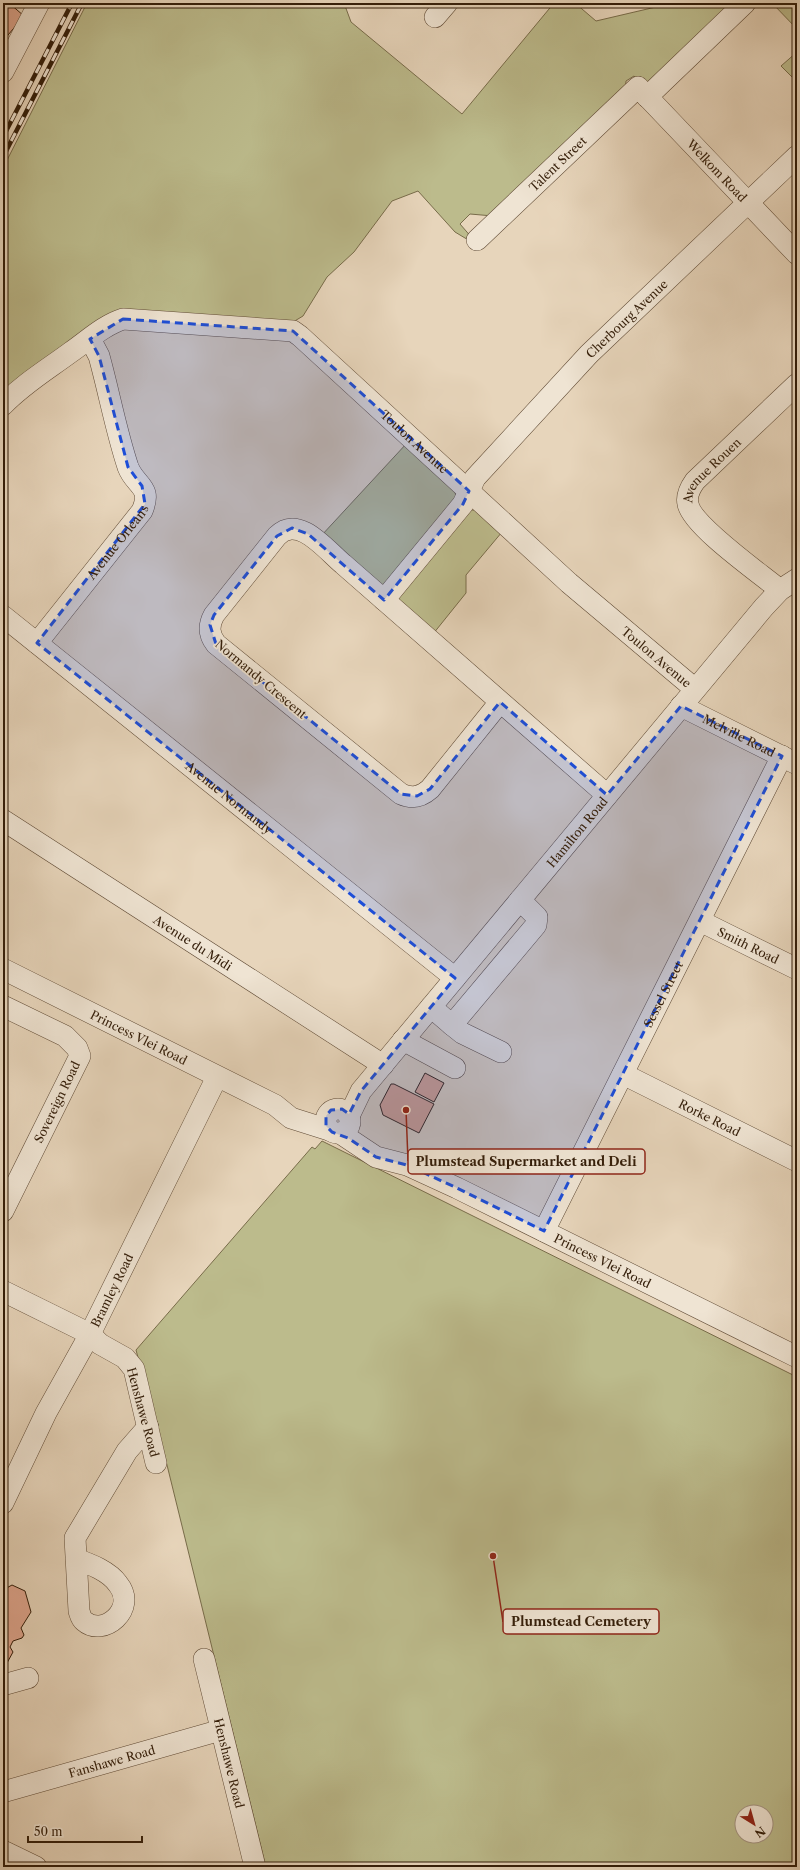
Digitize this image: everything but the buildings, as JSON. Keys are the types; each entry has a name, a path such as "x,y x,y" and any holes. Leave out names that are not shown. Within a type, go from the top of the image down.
{"street":[{"path":"3,72 39,3"},
{"name":"Talent Street","path":"477,240 745,3"},
{"name":"Welkom Road","path":"643,92 797,254"},
{"name":"Cherbourg Avenue","path":"469,491 475,478 589,354 797,156"},
{"name":"Toulon Avenue","path":"3,405 24,386 116,321 129,319 293,331 569,583 695,689"},
{"name":"Avenue Orleans","path":"38,643 142,511 145,504 146,496 142,486 128,467 99,356 90,339"},
{"name":"Avenue Rouen","path":"789,584 704,528 691,512 688,496 695,481 797,384"},
{"path":"384,600 463,504 469,491"},
{"name":"Normandy Crescent","path":"500,702 430,789 417,796 406,796 401,794 216,644 210,631 211,620 277,536 281,532 292,528 298,528 308,534 607,795"},
{"name":"Hamilton Road","path":"339,1120 403,1040 695,689 789,584"},
{"name":"Avenue Normandy","path":"3,616 455,978"},
{"name":"Melville Road","path":"681,706 790,760"},
{"name":"Sessel Street","path":"544,1231 700,921 790,760"},
{"name":"Avenue du Midi","path":"3,820 383,1065"},
{"path":"452,1025 538,922 536,915 520,900"},
{"name":"Smith Road","path":"700,921 797,969"},
{"name":"Princess Vlei Road","path":"3,969 275,1105 339,1120 376,1157 407,1165 457,1188 797,1357"},
{"name":"Sovereign Road","path":"3,1006 65,1036 77,1048 80,1056 3,1211"},
{"path":"431,1007 462,1033 501,1052"},
{"path":"403,1040 455,1068"},
{"name":"Rorke Road","path":"623,1074 797,1161"},
{"name":"Bramley Road","path":"3,1503 46,1413 90,1334 218,1077"},
{"name":"Henshawe Road","path":"3,1291 90,1334 100,1344 125,1358 132,1365 156,1464"},
{"path":"76,1559 75,1538 127,1451 148,1427"},
{"name":"Henshawe Road","path":"204,1658 255,1867"},
{"path":"3,1685 28,1678"},
{"name":"Fanshawe Road","path":"3,1792 221,1730"},
{"path":"3,1851 36,1867"}],"highlighted area":[{"path":"123,319 293,331 469,491 463,504 384,600 308,534 292,528 277,536 214,615 210,625 216,644 401,794 417,796 430,789 500,702 607,795 681,706 782,756 544,1231 407,1165 376,1157 348,1138 332,1132 326,1126 326,1116 331,1110 342,1109 349,1114 361,1091 455,978 37,643 145,504 142,486 128,467 99,356 90,339"}],"shaded area":[{"path":"87,3 344,3 351,22 462,114 554,3 575,3 596,21 673,3 738,3 653,85 642,84 634,76 626,81 625,92 493,216 470,214 460,224 473,239 470,241 455,232 418,191 392,201 354,252 327,277 303,316 293,322 123,310 3,396 3,168"},
{"path":"772,3 797,3 797,29"},
{"path":"797,52 797,82 781,66"},
{"path":"407,443 455,492 456,497 386,584 382,585 321,536"},
{"path":"471,510 475,510 502,532 466,575 466,593 433,634 400,606 397,594"},
{"path":"322,1141 797,1377 797,1867 266,1867 167,1465 136,1350 312,1147 315,1149"}],"railway":[{"path":"3,137 72,3"},
{"path":"3,157 82,3"}],"place":[{"name":"Plumstead Supermarket and Deli","path":"406,1110"},
{"name":"Plumstead Cemetery","path":"493,1556"}]}
